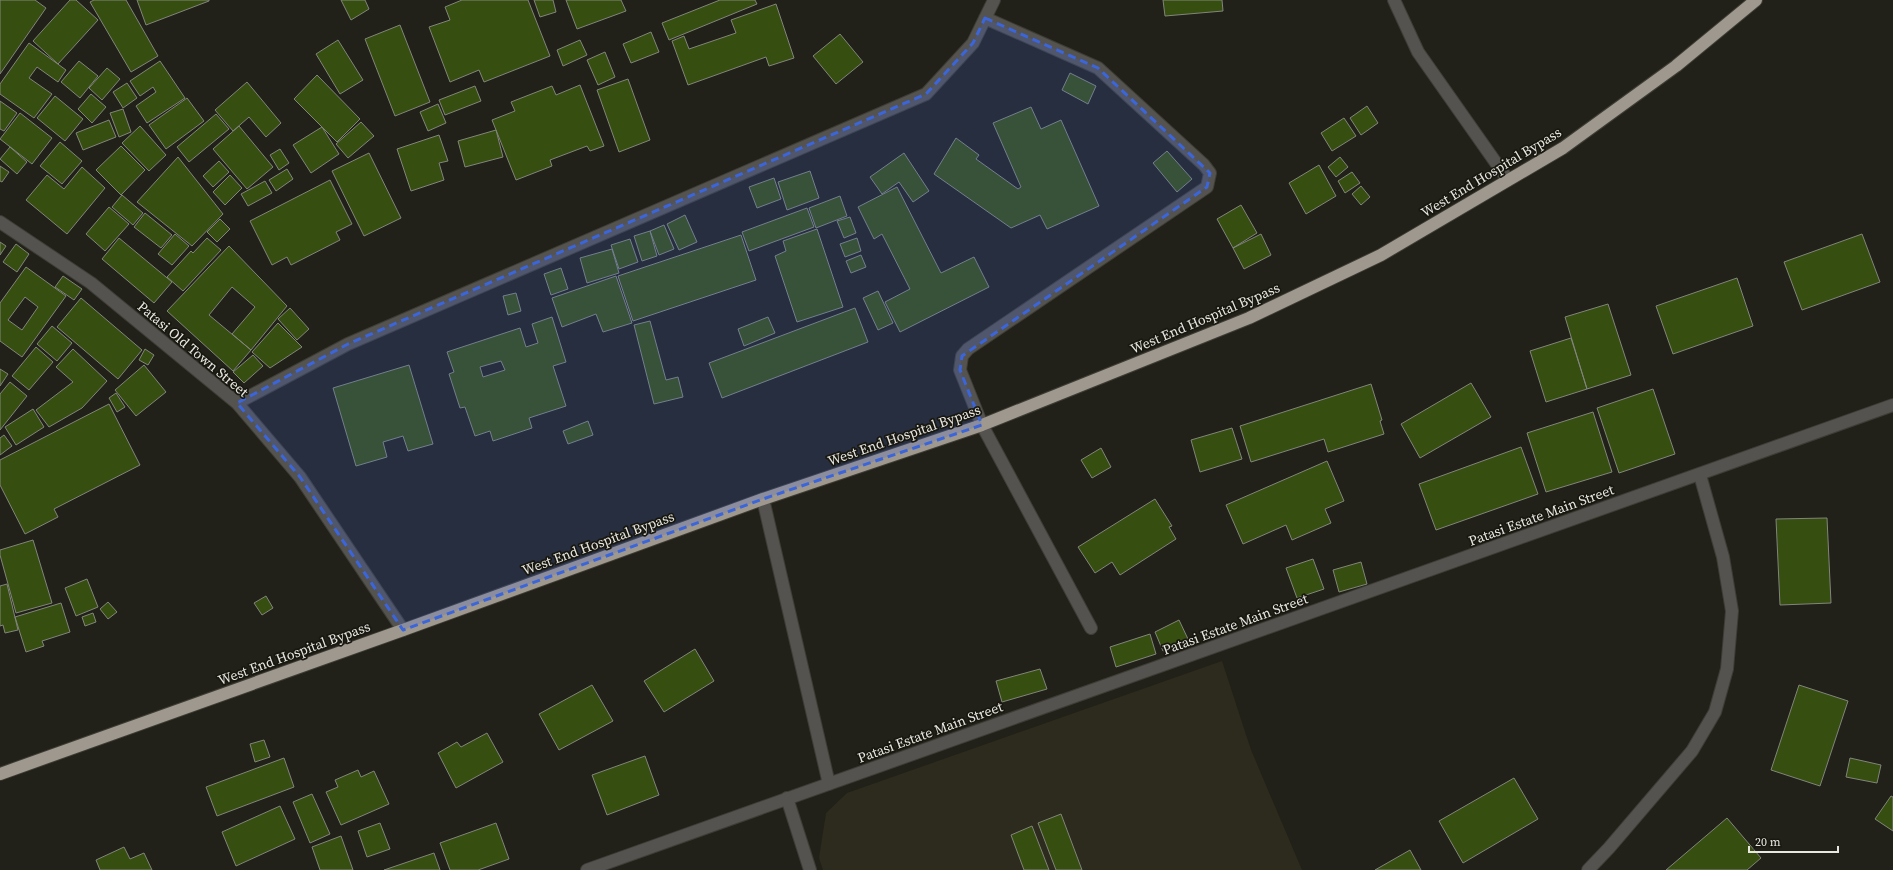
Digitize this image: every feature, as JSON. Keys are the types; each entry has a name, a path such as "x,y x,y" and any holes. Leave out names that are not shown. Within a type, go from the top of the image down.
{"highway":[{"name":"West End Hospital Bypass","path":"0,774 403,630 763,498 982,425 1249,318 1381,255 1563,148 1676,66 1756,0"}],"street":[{"path":"237,403 348,344 926,94 973,43 994,0"},
{"path":"1394,0 1418,52 1508,180"},
{"path":"985,18 1098,68 1204,165 1210,173 1207,187 968,350 962,356 960,370 982,425 1091,628"},
{"name":"Patasi Old Town Street","path":"0,222 91,283 237,403 300,477 403,630"},
{"name":"Patasi Estate Main Street","path":"588,870 1893,405"},
{"path":"1588,870 1609,848 1692,751 1715,712 1727,669 1732,611 1722,557 1700,475"},
{"path":"763,498 828,784"},
{"path":"787,798 810,870"}],"highlighted area":[{"path":"985,18 1098,68 1210,173 1207,187 962,356 960,370 982,425 763,499 403,630 300,477 237,403 348,344 926,94 973,43"}],"shaded area":[{"path":"1222,661 1251,750 1302,870 823,870 819,858 826,813 847,793"}],"building":[{"path":"0,0 35,0 46,8 0,74"},
{"path":"70,0 76,0 98,20 58,64 33,41"},
{"path":"94,0 126,0 158,56 131,72 90,2"},
{"path":"137,0 209,0 209,1 146,25"},
{"path":"341,0 365,0 369,9 351,20"},
{"path":"462,0 528,0 550,56 484,82 479,70 450,82 429,27 450,20 445,7"},
{"path":"534,0 553,0 556,12 540,17"},
{"path":"566,0 621,0 626,11 577,29"},
{"path":"720,0 755,0 757,4 669,40 662,23"},
{"path":"1163,0 1222,0 1223,11 1165,16"},
{"path":"776,4 794,58 769,66 766,57 688,85 672,41 684,36 689,49 736,33 731,20"},
{"path":"400,25 430,102 395,116 365,39"},
{"path":"651,32 659,52 631,63 623,44"},
{"path":"840,34 863,62 836,84 813,56"},
{"path":"338,40 363,80 340,94 316,54"},
{"path":"580,40 587,55 563,66 557,50"},
{"path":"29,43 66,70 58,82 37,67 29,78 52,94 34,118 0,94 0,84"},
{"path":"605,52 615,77 598,85 587,60"},
{"path":"79,61 98,76 80,98 61,82"},
{"path":"160,61 185,98 147,123 136,106 156,92 153,87 140,96 130,81"},
{"path":"107,68 120,79 102,100 89,88"},
{"path":"1070,73 1096,86 1088,104 1062,90"},
{"path":"317,75 360,119 337,142 294,99"},
{"path":"628,79 650,140 619,152 597,90"},
{"path":"247,82 281,123 266,137 249,117 233,131 215,110"},
{"path":"127,83 137,98 123,108 113,92"},
{"path":"580,85 604,146 590,151 587,146 550,160 552,166 516,180 492,120 515,111 511,102 552,86 556,95"},
{"path":"475,86 481,101 445,115 439,100"},
{"path":"91,94 106,107 92,123 78,109"},
{"path":"55,96 83,119 65,141 37,118"},
{"path":"187,98 204,121 166,149 149,125"},
{"path":"0,101 17,113 4,131 0,129"},
{"path":"438,104 446,123 428,131 420,112"},
{"path":"1367,106 1378,123 1361,135 1350,118"},
{"path":"1031,107 1041,129 1061,120 1099,206 1047,229 1040,215 1011,228 934,174 956,138 979,155 976,159 1018,189 1021,187 993,123"},
{"path":"123,109 131,132 119,137 110,113"},
{"path":"20,113 52,138 32,164 0,139"},
{"path":"216,114 229,129 189,162 177,147"},
{"path":"1344,118 1356,136 1332,151 1321,133"},
{"path":"109,120 116,137 83,150 76,133"},
{"path":"361,122 374,136 348,158 336,144"},
{"path":"140,126 166,155 149,171 122,143"},
{"path":"239,126 273,167 247,189 213,149"},
{"path":"322,127 339,154 311,173 293,145"},
{"path":"496,130 503,157 465,167 458,141"},
{"path":"439,135 448,161 439,163 444,180 411,191 397,149"},
{"path":"60,142 82,161 62,184 40,166"},
{"path":"121,146 145,170 121,195 96,170"},
{"path":"10,147 27,162 17,174 0,159"},
{"path":"280,149 289,163 279,170 270,155"},
{"path":"1167,151 1192,179 1177,192 1153,163"},
{"path":"369,153 401,218 364,236 332,171"},
{"path":"904,153 929,191 913,202 899,182 882,194 870,177"},
{"path":"178,157 223,214 192,246 137,202"},
{"path":"1340,157 1348,167 1336,177 1328,167"},
{"path":"219,161 229,172 213,187 203,176"},
{"path":"1319,165 1336,196 1306,214 1289,183"},
{"path":"0,166 9,172 2,182 0,181"},
{"path":"82,167 105,188 67,234 26,200 47,175 64,189"},
{"path":"287,169 293,179 276,191 269,180"},
{"path":"810,171 819,198 787,210 778,182"},
{"path":"1352,172 1360,183 1345,193 1338,181"},
{"path":"230,175 242,188 225,205 213,192"},
{"path":"774,178 781,199 757,208 749,187"},
{"path":"330,180 352,224 336,232 340,240 291,265 287,257 272,265 250,221"},
{"path":"265,181 272,193 248,206 241,194"},
{"path":"1361,186 1370,197 1361,205 1352,194"},
{"path":"897,187 941,273 974,257 989,287 900,332 885,302 910,289 882,234 874,239 858,207"},
{"path":"122,195 143,213 133,225 112,207"},
{"path":"840,196 847,216 816,228 809,208"},
{"path":"1241,205 1257,233 1233,248 1217,219"},
{"path":"109,207 129,224 105,251 86,234"},
{"path":"807,208 814,227 749,251 742,232"},
{"path":"145,213 172,235 161,248 134,227"},
{"path":"685,215 697,242 679,250 667,224"},
{"path":"850,217 856,233 844,238 837,221"},
{"path":"220,219 230,229 217,242 207,232"},
{"path":"664,225 674,249 659,255 650,231"},
{"path":"817,229 843,307 797,322 775,256 786,251 783,241"},
{"path":"650,231 657,256 642,261 634,236"},
{"path":"175,234 189,246 172,265 158,254"},
{"path":"1261,234 1271,255 1244,269 1233,248"},
{"path":"1862,234 1880,282 1802,310 1784,262"},
{"path":"741,235 756,280 633,321 618,276"},
{"path":"119,238 172,282 154,303 102,259"},
{"path":"207,238 221,250 183,291 167,277 191,251 193,253"},
{"path":"857,238 861,251 845,257 840,244"},
{"path":"630,239 638,262 619,269 611,245"},
{"path":"0,242 6,246 0,255"},
{"path":"16,244 29,254 17,272 3,262"},
{"path":"229,246 287,306 251,350 233,371 167,311","holes":["232,287 255,307 232,334 251,350 209,315"]},
{"path":"612,249 619,273 587,283 580,258"},
{"path":"861,255 866,267 851,273 846,261"},
{"path":"26,267 66,296 22,357 0,341 0,303","holes":["25,297 38,307 22,330 8,320"]},
{"path":"561,268 568,289 551,295 544,274"},
{"path":"63,276 82,289 74,300 55,287"},
{"path":"616,276 632,323 603,332 596,314 562,327 552,298"},
{"path":"1737,278 1753,326 1673,354 1656,306"},
{"path":"878,291 893,323 878,330 863,298"},
{"path":"516,293 521,311 508,315 503,296"},
{"path":"81,298 142,350 118,379 57,327"},
{"path":"1608,304 1631,375 1587,389 1565,317"},
{"path":"290,308 309,329 297,340 278,319"},
{"path":"855,308 868,342 722,398 709,363"},
{"path":"552,317 566,362 553,366 566,406 529,418 532,428 493,441 490,431 475,436 465,407 460,408 449,374 454,372 447,352 520,328 526,347 538,343 532,324","holes":["501,361 505,370 483,377 480,367"]},
{"path":"768,317 775,333 744,346 738,329"},
{"path":"650,321 666,380 678,377 683,397 654,404 634,325"},
{"path":"278,323 302,347 270,368 252,352"},
{"path":"52,326 72,343 57,361 37,344"},
{"path":"1571,338 1587,389 1546,402 1530,351"},
{"path":"36,347 53,362 29,390 12,376"},
{"path":"73,349 107,381 82,408 49,427 36,410 73,382 56,367"},
{"path":"145,349 154,355 148,365 139,360"},
{"path":"253,355 263,366 244,383 233,372"},
{"path":"144,365 166,392 136,416 115,390"},
{"path":"409,365 433,444 408,451 403,436 383,442 387,457 356,466 333,388"},
{"path":"0,369 8,374 0,386"},
{"path":"10,382 27,396 0,430 0,394"},
{"path":"1471,383 1491,417 1420,458 1401,424"},
{"path":"1371,384 1382,420 1380,421 1384,434 1328,452 1324,439 1251,462 1240,426"},
{"path":"1653,389 1675,454 1619,473 1597,408"},
{"path":"116,393 125,407 117,412 109,398"},
{"path":"109,404 140,465 54,509 58,517 25,534 0,485 0,460"},
{"path":"33,409 44,427 16,445 5,427"},
{"path":"1593,412 1612,472 1546,492 1527,433"},
{"path":"588,421 593,435 568,444 563,431"},
{"path":"1232,428 1242,459 1200,472 1191,440"},
{"path":"4,435 12,446 0,455 0,438"},
{"path":"1521,447 1538,494 1436,530 1419,484"},
{"path":"1101,448 1111,467 1092,478 1081,460"},
{"path":"1327,461 1344,501 1325,509 1331,523 1292,540 1286,525 1243,544 1226,505"},
{"path":"1155,499 1172,526 1169,527 1176,539 1120,575 1112,562 1095,573 1078,547"},
{"path":"1827,518 1831,603 1780,605 1776,519"},
{"path":"33,540 52,603 16,613 0,555 0,550"},
{"path":"1313,559 1324,589 1297,598 1286,568"},
{"path":"1361,562 1367,584 1339,592 1333,570"},
{"path":"87,579 98,607 76,616 65,588"},
{"path":"7,584 18,630 5,633 3,625 0,626 0,586"},
{"path":"266,596 273,608 262,615 254,603"},
{"path":"108,602 117,612 108,619 100,609"},
{"path":"61,603 70,632 42,641 44,646 26,652 15,617"},
{"path":"93,613 96,622 85,626 82,617"},
{"path":"1179,620 1188,639 1163,651 1155,632"},
{"path":"1150,634 1156,654 1116,667 1110,647"},
{"path":"695,649 714,681 664,712 644,681"},
{"path":"1040,669 1047,689 1002,702 996,681"},
{"path":"592,685 613,721 559,750 539,714"},
{"path":"1799,685 1848,701 1820,786 1771,770"},
{"path":"487,733 503,762 456,788 438,753 457,742 461,747"},
{"path":"264,740 270,757 255,762 250,744"},
{"path":"645,756 659,795 607,815 592,775"},
{"path":"284,758 294,787 217,816 206,787"},
{"path":"1850,758 1881,765 1877,783 1846,777"},
{"path":"358,770 361,777 374,771 389,804 341,825 326,792 338,787 335,780"},
{"path":"1514,778 1538,819 1463,863 1439,821"},
{"path":"312,794 330,834 310,843 293,802"},
{"path":"1891,796 1893,797 1893,831 1875,819"},
{"path":"280,806 295,839 236,866 222,832"},
{"path":"1061,814 1082,870 1056,870 1038,823"},
{"path":"1727,818 1761,858 1747,870 1666,870"},
{"path":"380,823 390,849 367,857 358,831"},
{"path":"496,823 509,859 478,870 450,870 440,843"},
{"path":"1032,826 1049,870 1024,870 1011,835"},
{"path":"341,836 353,870 320,870 312,847"},
{"path":"124,847 130,859 144,853 152,870 100,870 96,860"},
{"path":"1410,850 1421,870 1375,870"},
{"path":"434,853 440,870 384,870"}]}
